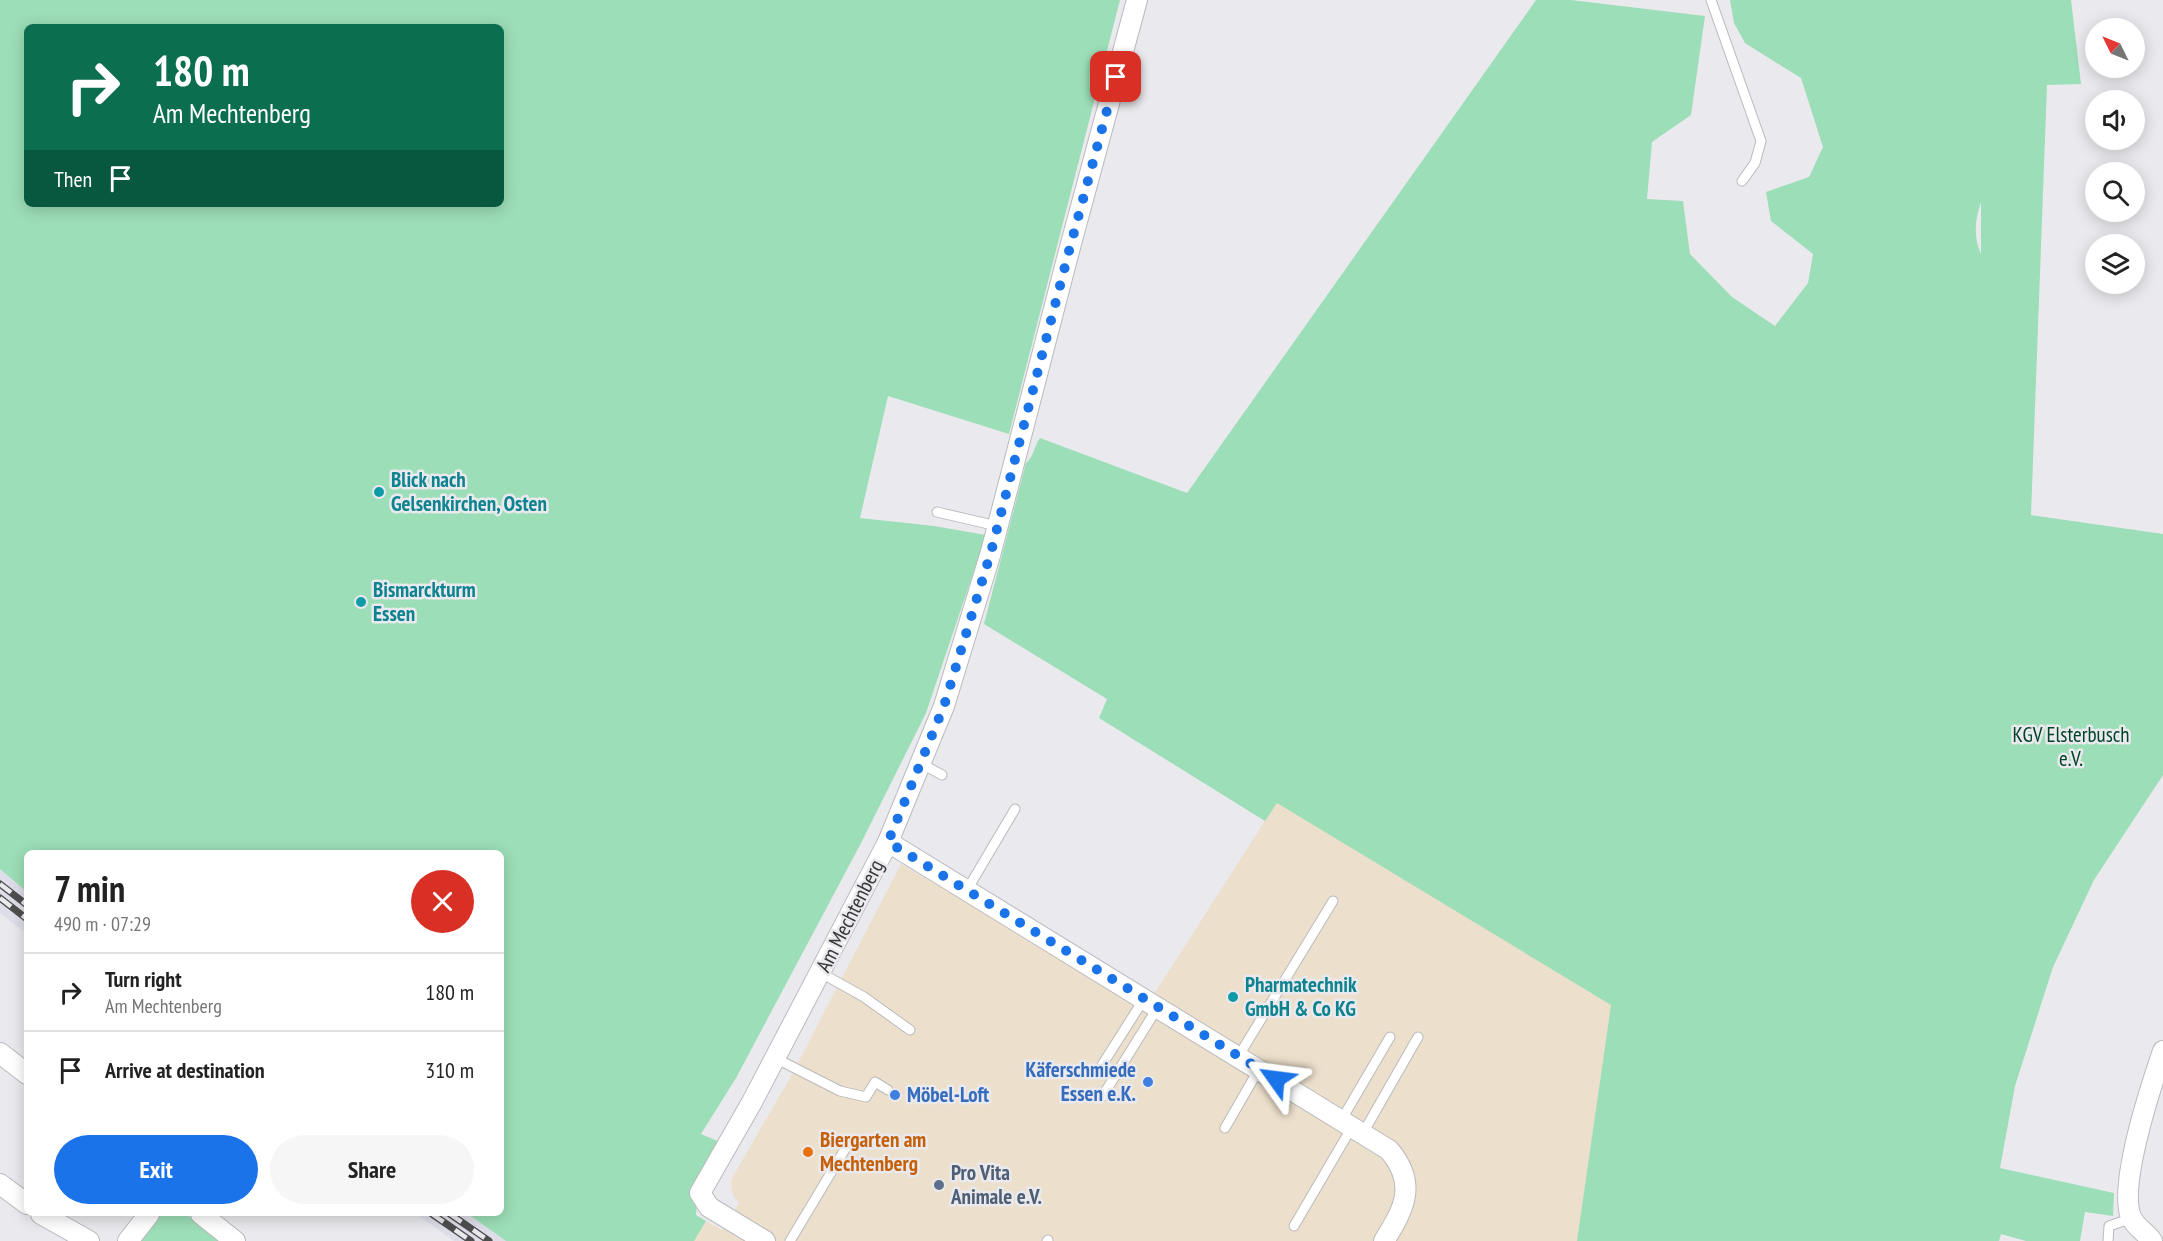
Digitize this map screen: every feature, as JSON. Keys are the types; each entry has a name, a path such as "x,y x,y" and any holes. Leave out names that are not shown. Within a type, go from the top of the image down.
{"street":[{"name":"Am Mechtenberg","path":"765,1241 709,1207 700,1193 821,973 888,842 944,706 998,526 1137,0"},
{"path":"888,842 1389,1150 1402,1172 1406,1189 1402,1211 1384,1241"},
{"path":"2152,1241 2139,1229 2127,1204 2130,1174 2150,1091 2163,1051"},
{"path":"0,1053 24,1072"},
{"path":"0,1184 24,1202"},
{"path":"44,1216 89,1241"},
{"path":"128,1241 147,1216"},
{"path":"204,1216 235,1241"}],"lane":[{"path":"1711,0 1761,141 1755,163 1742,182"},
{"path":"938,512 998,526"},
{"path":"922,764 942,775"},
{"path":"967,890 1015,809"},
{"path":"1238,1057 1333,901"},
{"path":"821,973 910,1029"},
{"path":"1097,1073 1151,1003"},
{"path":"1102,1097 1151,1003"},
{"path":"1353,1126 1390,1037"},
{"path":"1294,1226 1353,1126 1418,1037"},
{"path":"775,1058 840,1091 866,1098 876,1082 888,1090"},
{"path":"1225,1128 1259,1070"},
{"path":"790,1241 850,1141"},
{"path":"2108,1241 2109,1226 2132,1218"}],"shaded area":[{"path":"1277,802 1611,1005 1577,1241 694,1241 706,1221 722,1230 739,1203 731,1188 732,1178 790,1078 901,864 1144,1005 1158,988"},
{"path":"0,869 24,889 24,932 0,913"},
{"path":"419,1216 471,1216 506,1241 454,1241"}],"green space":[{"path":"0,0 1120,0 1009,434 888,396 860,518 934,526 986,535 926,713 860,845 736,1078 701,1134 727,1145 698,1193 696,1215 706,1221 694,1241 506,1241 471,1216 504,1216 504,850 24,850 24,889 0,869"},
{"name":"KGV Elsterbusch e.V.","path":"1536,0 1571,0 1705,16 1691,115 1652,142 1647,199 1683,201 1690,254 1732,297 1775,326 1808,283 1813,254 1771,221 1766,192 1809,177 1823,147 1801,78 1745,43 1734,23 1730,0 2071,0 2081,84 2047,85 2031,515 2163,534 2163,775 2094,880 2053,967 2015,1086 2000,1168 2114,1193 2113,1216 2085,1212 2080,1241 2026,1241 2001,1234 1999,1241 1577,1241 1611,1005 1277,803 1265,821 1099,718 1107,699 984,624 1026,463 1031,458 1040,438 1187,493","holes":["1981,202 1981,254 1976,228"]},
{"path":"155,1216 189,1216 220,1241 135,1241"}],"railway":[{"path":"0,884 24,903"},
{"path":"0,898 24,917"},
{"path":"435,1216 471,1241"},
{"path":"453,1216 489,1241"}],"place":[{"name":"Blick nach Gelsenkirchen, Osten","path":"379,492"},
{"name":"Bismarckturm Essen","path":"361,602"},
{"name":"Pharmatechnik GmbH & Co KG","path":"1233,997"},
{"name":"Käferschmiede Essen e.K.","path":"1148,1082"},
{"name":"Möbel-Loft","path":"895,1095"},
{"name":"Biergarten am Mechtenberg","path":"808,1152"},
{"name":"Pro Vita Animale e.V.","path":"939,1185"}],"route":[{"path":"1116,77 991,552 944,706 888,842 1276,1079"}]}
